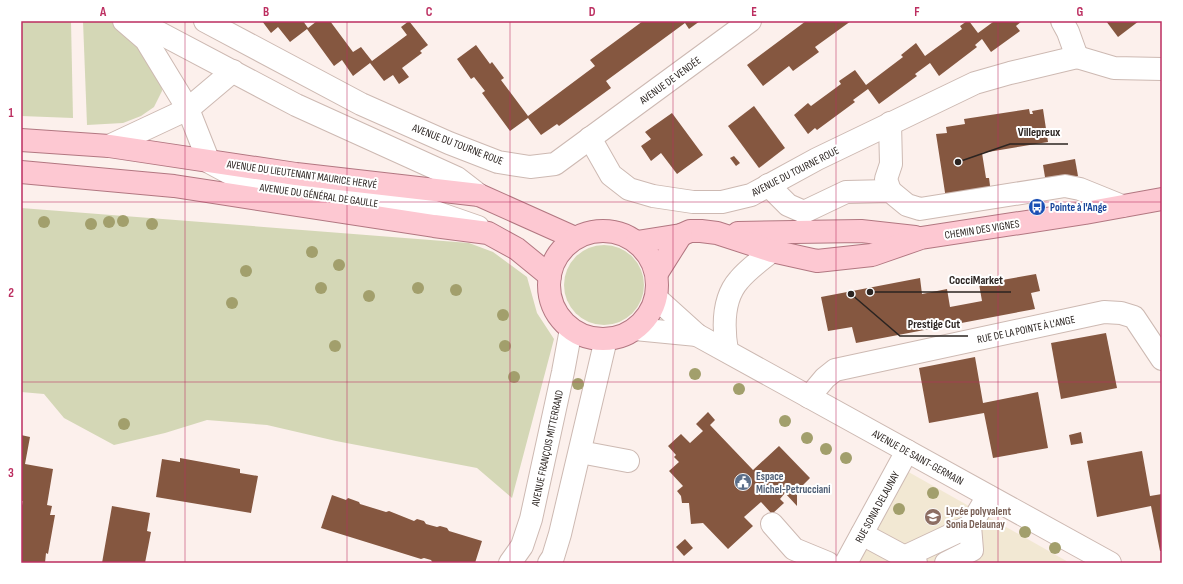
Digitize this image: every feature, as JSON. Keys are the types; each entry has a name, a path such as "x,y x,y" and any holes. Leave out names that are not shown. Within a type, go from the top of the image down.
{"main road":[{"name":"AVENUE DU LIEUTENANT MAURICE HERVÉ","path":"21,140 109,146 296,174 479,195 575,238"},
{"path":"21,172 174,186 488,233 517,249 550,276"},
{"name":"CHEMIN DES VIGNES","path":"717,233 772,251 817,261 872,255 921,238 1162,199"},
{"name":"CHEMIN DES VIGNES","path":"637,242 681,235 690,231 717,233 785,233 861,230 921,238"},
{"path":"607,231 622,234 637,242 646,251 652,261 658,286 652,310 645,320 635,329 621,336 606,339 582,335 571,328 561,318 553,305 549,291 550,276 554,262 563,248 575,238 590,232 607,231"},
{"path":"656,273 681,235"}],"street":[{"path":"124,21 146,40 188,109 209,162"},
{"path":"137,21 296,105 457,178 479,195"},
{"name":"AVENUE DU TOURNE ROUE","path":"205,21 361,104 449,143 498,162 530,167 555,164 590,138 611,175 629,189 653,196 693,202 722,202 751,195 817,159 975,83 1077,56"},
{"name":"AVENUE DE VENDÉE","path":"590,138 750,21"},
{"path":"1062,21 1077,56 1114,68 1162,69"},
{"path":"109,146 188,109 233,71"},
{"path":"331,121 361,104"},
{"path":"890,123 891,164 886,179 890,191 907,205 920,209 1065,186 1080,189 1122,206"},
{"name":"AVENUE DU GÉNÉRAL DE GAULLE","path":"209,162 252,185 432,211 475,225 488,233"},
{"path":"768,185 788,205 804,212 846,192 890,191"},
{"path":"727,351 724,330 728,296 739,279 772,251"},
{"name":"AVENUE DE SAINT-GERMAIN","path":"656,298 697,335 1110,563"},
{"name":"RUE DE LA POINTE À L'ANGE","path":"809,397 825,378 835,370 1104,312 1121,313 1134,317 1162,359"},
{"name":"AVENUE FRANÇOIS MITTERRAND","path":"510,563 522,546 531,519 571,328"},
{"name":"AVENUE DE SAINT-GERMAIN","path":"635,329 697,335"},
{"path":"549,563 560,534 606,339"},
{"name":"RUE SONIA DELAUNAY","path":"846,563 907,451"},
{"path":"580,452 628,461"},
{"path":"862,534 910,560 970,526 988,496"},
{"path":"772,524 794,549 828,563"},
{"path":"946,563 972,550 970,526"}],"shaded area":[{"name":"Lycée polyvalent Sonia Delaunay","path":"905,470 1070,563 854,563"}],"green space":[{"path":"21,21 71,21 73,118 21,116"},
{"path":"83,21 110,21 130,32 161,73 162,91 154,107 141,116 123,123 87,125"},
{"path":"21,208 469,243 493,252 527,277 537,313 554,339 512,498 477,468 336,441 267,425 207,420 165,433 114,445 64,418 44,394 21,392"},
{"path":"596,245 612,245 633,256 644,277 644,293 633,314 612,325 596,325 582,319 575,314 570,307 564,293 564,277 570,263 575,256 582,251"}],"building":[{"path":"262,21 303,21 308,28 317,21 330,21 353,52 361,47 372,61 407,35 401,27 409,21 428,45 420,51 422,53 402,68 409,77 399,84 393,75 384,81 370,63 353,76 342,60 334,66 307,29 290,42 278,27 271,33"},
{"path":"643,21 700,21 689,29 685,23 606,81 611,88 559,126 557,124 541,135 528,118 510,131 482,93 485,91 474,77 471,79 457,59 476,45 490,64 492,62 504,78 501,80 528,116 595,66 590,60"},
{"path":"806,21 851,21 815,47 819,52 793,71 789,66 763,86 747,65"},
{"path":"969,21 978,33 993,22 992,21 1022,21 1016,26 1020,31 991,52 982,39 975,45 977,47 939,76 930,63 915,74 917,76 879,104 868,89 853,100 855,102 817,130 815,128 808,134 794,115 808,103 811,106 841,84 839,81 855,70 866,85 903,57 901,55 916,43 925,56 962,29 960,26"},
{"path":"1106,21 1139,21 1118,37"},
{"path":"754,106 785,148 759,168 728,126"},
{"path":"1029,109 1030,114 1033,114 1032,111 1043,109 1048,142 982,153 986,178 989,178 991,193 946,199 936,134 947,133 946,127 965,124 964,119"},
{"path":"672,113 703,155 677,174 661,153 651,161 641,146 651,139 645,132"},
{"path":"734,156 740,163 736,166 730,158"},
{"path":"1075,159 1078,176 1046,183 1043,165"},
{"path":"1036,274 1040,291 1031,293 1035,309 856,343 852,327 828,331 821,297 920,278 922,294 947,289 950,307 982,301 979,284"},
{"path":"1106,333 1117,388 1061,399 1051,343"},
{"path":"975,357 983,403 1038,392 1048,448 993,458 984,413 929,423 919,368"},
{"name":"Espace Michel-Petrucciani","path":"708,412 715,420 710,425 753,470 779,446 810,478 797,491 797,506 785,493 780,499 784,503 772,514 761,502 744,517 753,526 728,549 703,523 691,524 689,503 682,503 681,496 677,491 683,486 669,471 679,462 674,457 676,455 668,446 681,434 690,443 703,431 696,424"},
{"path":"1081,432 1083,443 1071,445 1069,435"},
{"path":"21,435 30,437 25,464 53,469 47,505 52,506 50,515 55,515 45,563 21,563 21,510 23,501 21,501"},
{"path":"1142,451 1150,496 1162,494 1162,551 1160,551 1151,506 1097,517 1087,461"},
{"path":"180,458 240,469 240,473 258,476 251,513 156,497 162,459 180,462"},
{"path":"332,495 346,500 348,498 359,502 360,504 386,512 389,511 414,521 417,519 424,521 426,524 447,528 449,531 482,541 475,563 433,563 431,560 424,558 421,559 321,528"},
{"path":"112,506 150,513 147,531 151,532 145,563 102,563"},
{"path":"685,539 693,548 684,556 676,547"}],"place":[{"name":"Villepreux","path":"958,162"},
{"name":"Pointe à l'Ange","path":"1037,207"},
{"name":"CocciMarket","path":"870,292"},
{"name":"Prestige Cut","path":"851,294"},
{"name":"Espace Michel-Petrucciani","path":"743,482"},
{"name":"Lycée polyvalent Sonia Delaunay","path":"933,517"}]}
